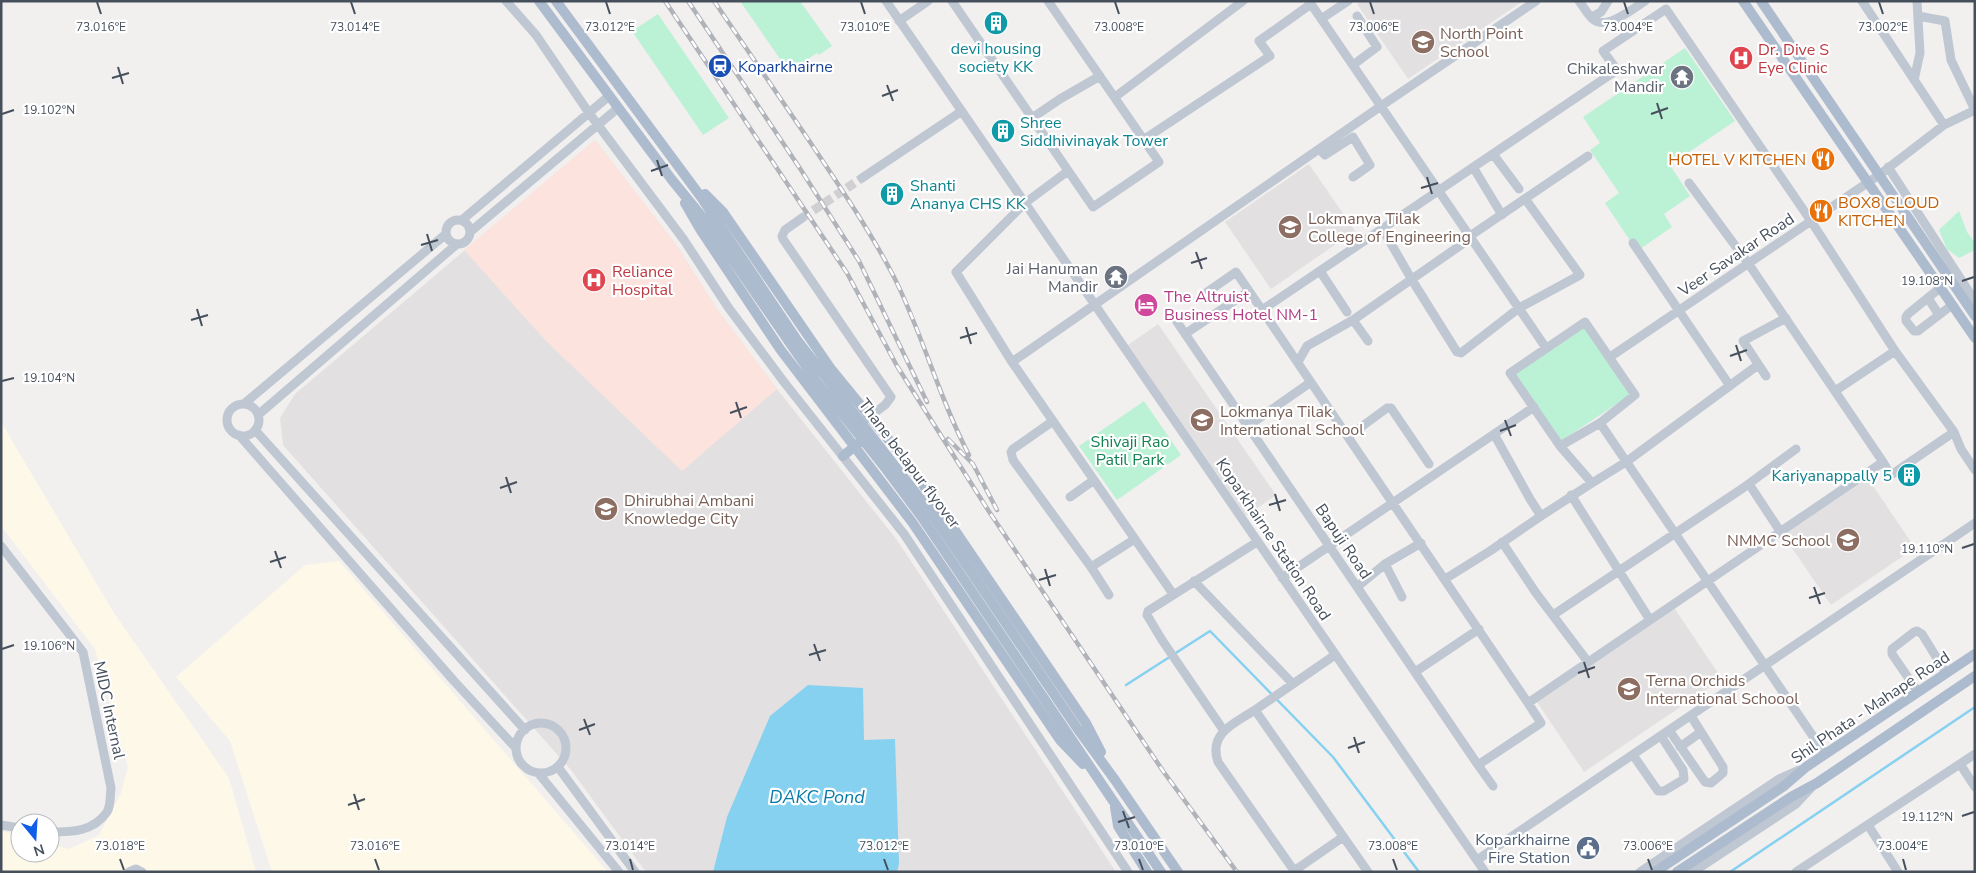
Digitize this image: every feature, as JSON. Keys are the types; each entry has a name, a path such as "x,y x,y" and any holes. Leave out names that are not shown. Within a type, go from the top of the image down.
{"main road":[{"path":"539,1 672,180 700,229 780,349 912,522 1060,740 1104,787"},
{"path":"556,1 683,172 712,221"},
{"path":"1743,1 1975,338"},
{"path":"1760,1 1879,175 1961,288 1975,316"},
{"path":"683,172 723,212 831,369 938,504 1086,723 1115,780"},
{"path":"672,180 712,221"},
{"name":"Thane belapur flyover","path":"712,221 798,340 929,510 1073,731"},
{"path":"1949,301 1961,288"},
{"path":"843,456 878,427"},
{"name":"Shil Phata - Mahape Road","path":"1655,872 1784,786 1806,767 1975,654"},
{"name":"Shil Phata - Mahape Road","path":"1677,872 1791,797 1816,783 1975,676"},
{"path":"1073,731 1115,780 1178,872"},
{"path":"1073,731 1104,787 1161,872"},
{"path":"1114,803 1118,826 1147,872"}],"street":[{"path":"506,1 536,35 589,113 684,240 728,307 784,382 904,534 1128,872"},
{"name":"Koparkhairne Station Road","path":"886,1 1484,872"},
{"path":"899,21 928,1"},
{"path":"952,1 1093,206 1159,162 1048,1"},
{"path":"1115,97 1243,1"},
{"path":"1321,19 1348,1"},
{"path":"1012,362 1348,128 1536,1"},
{"path":"1579,1 1595,21 1602,24 1615,20 1645,1"},
{"path":"1592,17 1601,12 1608,1"},
{"path":"1862,1 1944,125"},
{"path":"1914,80 1920,53 1917,1"},
{"path":"1143,140 1270,56 1259,41 1310,3 1546,348"},
{"path":"1262,310 1617,70 1604,51 1666,9 1811,220 1895,351 1954,432 1961,449 1975,470"},
{"path":"1353,65 1376,47 1357,16"},
{"path":"1918,16 1945,21 1951,60 1975,110"},
{"path":"1032,118 1100,76"},
{"path":"609,96 462,220 450,223 446,234 245,403 231,409 227,418 229,428 239,435 454,681 516,748 520,762 525,768 539,774 619,872"},
{"path":"258,415 457,244 467,240 470,232 618,108"},
{"name":"Veer Savakar Road","path":"1610,357 1879,175 1944,125 1975,110"},
{"path":"862,178 962,111"},
{"path":"1348,128 1354,133 1353,136 1370,165 1353,177"},
{"path":"1319,149 1325,155 1353,136"},
{"path":"1493,154 1519,189"},
{"path":"1298,362 1307,346 1353,320 1588,156"},
{"path":"1473,167 1502,215"},
{"path":"1888,167 1961,288 1975,300"},
{"path":"1068,171 1025,203 956,272 1012,362 1173,594"},
{"path":"1689,183 1748,263 1891,475 1954,432"},
{"path":"1382,228 1412,280 1459,353 1464,352 1519,308 1580,275 1526,200"},
{"path":"802,218 785,230 782,236 783,239 890,397 885,405 834,445"},
{"path":"462,220 468,225 470,232"},
{"path":"446,234 450,241 457,244"},
{"path":"1633,243 1730,386"},
{"path":"1320,271 1347,312"},
{"path":"1203,294 1236,272 1349,436 1541,723 1478,765"},
{"path":"1940,288 1908,314 1906,321 1914,331 1918,331 1939,315 1949,301"},
{"path":"1185,334 1249,291"},
{"path":"1928,298 1939,315"},
{"name":"Bapuji Road","path":"1173,316 1493,786"},
{"path":"1766,376 1743,341 1786,318"},
{"path":"1353,320 1368,341"},
{"path":"1560,446 1600,423 1635,395 1585,322 1510,373 1560,446 1592,483"},
{"path":"1835,391 1895,351"},
{"path":"1445,579 1571,495 1626,462 1758,365"},
{"path":"1248,426 1312,382"},
{"path":"239,435 248,435 258,426 258,415 254,408 245,403"},
{"path":"1282,578 1534,407"},
{"path":"1349,436 1387,408 1390,408 1429,464"},
{"path":"1053,421 1013,448 1012,456 1109,595"},
{"path":"1600,423 1826,754"},
{"path":"255,430 525,730"},
{"path":"1494,434 1541,516"},
{"path":"1553,615 1749,484 1796,449"},
{"path":"1528,703 1883,462"},
{"path":"1070,497 1094,480"},
{"path":"1749,484 1780,531"},
{"path":"1571,495 1650,620"},
{"path":"1477,860 1975,523"},
{"path":"1091,567 1134,539"},
{"path":"1224,730 1185,675 1147,615 1148,611 1173,594 1257,542"},
{"path":"1502,542 1588,662"},
{"path":"1357,587 1385,564 1420,543"},
{"name":"MIDC Internal","path":"1,546 82,652 112,788 108,811 90,828 78,832 60,832"},
{"path":"1385,564 1402,596"},
{"path":"1194,581 1293,684"},
{"path":"1415,672 1479,629"},
{"path":"1918,692 1892,654 1892,649 1914,632 1917,631 1922,634 1946,673"},
{"path":"1335,655 1224,730 1217,743 1216,754 1218,762 1294,871 1343,837"},
{"path":"1258,707 1368,872"},
{"path":"1665,733 1680,747 1705,782 1711,783 1723,773 1723,767 1691,716"},
{"path":"516,748 520,735 537,724 544,723 550,725 562,733 567,746 566,754 558,767 553,771 539,774"},
{"path":"1680,747 1701,732"},
{"path":"1633,755 1658,791 1664,791 1684,779 1683,770 1665,733"},
{"path":"1796,872 1975,754"},
{"path":"1960,764 1975,786"},
{"path":"558,767 635,872"},
{"path":"1640,872 1779,779 1806,767"},
{"path":"1694,872 1796,804 1816,783"},
{"path":"1868,825 1898,872"},
{"path":"129,872 136,870 142,872"}],"shaded area":[{"name":"North Point School","path":"1361,1 1523,1 1408,79 1357,4"},
{"name":"Dhirubhai Ambani Knowledge City","path":"595,140 677,246 717,309 777,389 897,540 1116,872 646,872 571,770 283,445 280,418 295,394"},
{"name":"Reliance Hospital","path":"595,140 677,246 717,309 777,389 682,471 546,341 464,250"},
{"name":"Lokmanya Tilak College of Engineering","path":"1309,164 1355,231 1271,289 1225,222"},
{"name":"Lokmanya Tilak International School","path":"1158,324 1276,495 1246,516 1128,345"},
{"path":"1,422 114,613 229,778 256,872 1,872 1,831 10,833 10,863 60,863 60,847 69,849 99,835 121,793 128,767 95,649 1,526"},
{"name":"NMMC School","path":"1865,474 1915,548 1831,605 1781,532"},
{"path":"339,561 608,872 272,872 230,741 176,677 305,565"},
{"name":"Terna Orchids International Schoool","path":"1673,606 1722,679 1584,772 1535,699"}],"green space":[{"path":"740,1 800,1 832,46 819,55 817,53 789,72"},
{"path":"658,14 729,118 703,135 632,31"},
{"path":"1685,48 1735,121 1670,165 1690,196 1664,214 1672,227 1637,251 1605,203 1619,193 1590,150 1600,143 1583,117"},
{"path":"1959,211 1967,232 1975,243 1975,250 1959,258 1947,249 1939,230"},
{"path":"1584,327 1630,395 1561,441 1516,374"},
{"name":"Shivaji Rao Patil Park","path":"1144,401 1181,455 1117,500 1079,446"}],"water":[{"name":"DAKC Pond","path":"808,685 863,688 864,740 895,739 899,864 897,872 713,872 727,817 770,716"}],"waterway":[{"path":"1126,685 1210,631 1333,757 1419,872"},
{"path":"1730,872 1975,707"}],"tunnel":[{"path":"802,218 862,178"}],"railway":[{"path":"665,1 847,273 897,366 988,510 1163,771 1237,872"},
{"path":"688,1 801,170 859,261 927,402"},
{"path":"714,1 842,190 884,259 914,321 958,433 969,455"},
{"path":"948,439 973,464 997,510"}],"place":[{"name":"devi housing society KK","path":"996,23"},
{"name":"North Point School","path":"1423,42"},
{"name":"Dr. Dive S Eye Clinic","path":"1741,58"},
{"name":"Koparkhairne","path":"720,66"},
{"name":"Chikaleshwar Mandir","path":"1682,77"},
{"name":"Shree Siddhivinayak Tower","path":"1003,131"},
{"name":"HOTEL V KITCHEN","path":"1823,159"},
{"name":"Shanti Ananya CHS KK","path":"892,194"},
{"name":"BOX8 CLOUD KITCHEN","path":"1821,211"},
{"name":"Lokmanya Tilak College of Engineering","path":"1290,227"},
{"name":"Jai Hanuman Mandir","path":"1116,277"},
{"name":"Reliance Hospital","path":"594,280"},
{"name":"The Altruist Business Hotel NM-1","path":"1146,305"},
{"name":"Lokmanya Tilak International School","path":"1202,420"},
{"name":"Kariyanappally 5","path":"1909,475"},
{"name":"Dhirubhai Ambani Knowledge City","path":"606,509"},
{"name":"NMMC School","path":"1848,540"},
{"name":"Terna Orchids International Schoool","path":"1629,689"},
{"name":"Koparkhairne Fire Station","path":"1588,848"}]}
